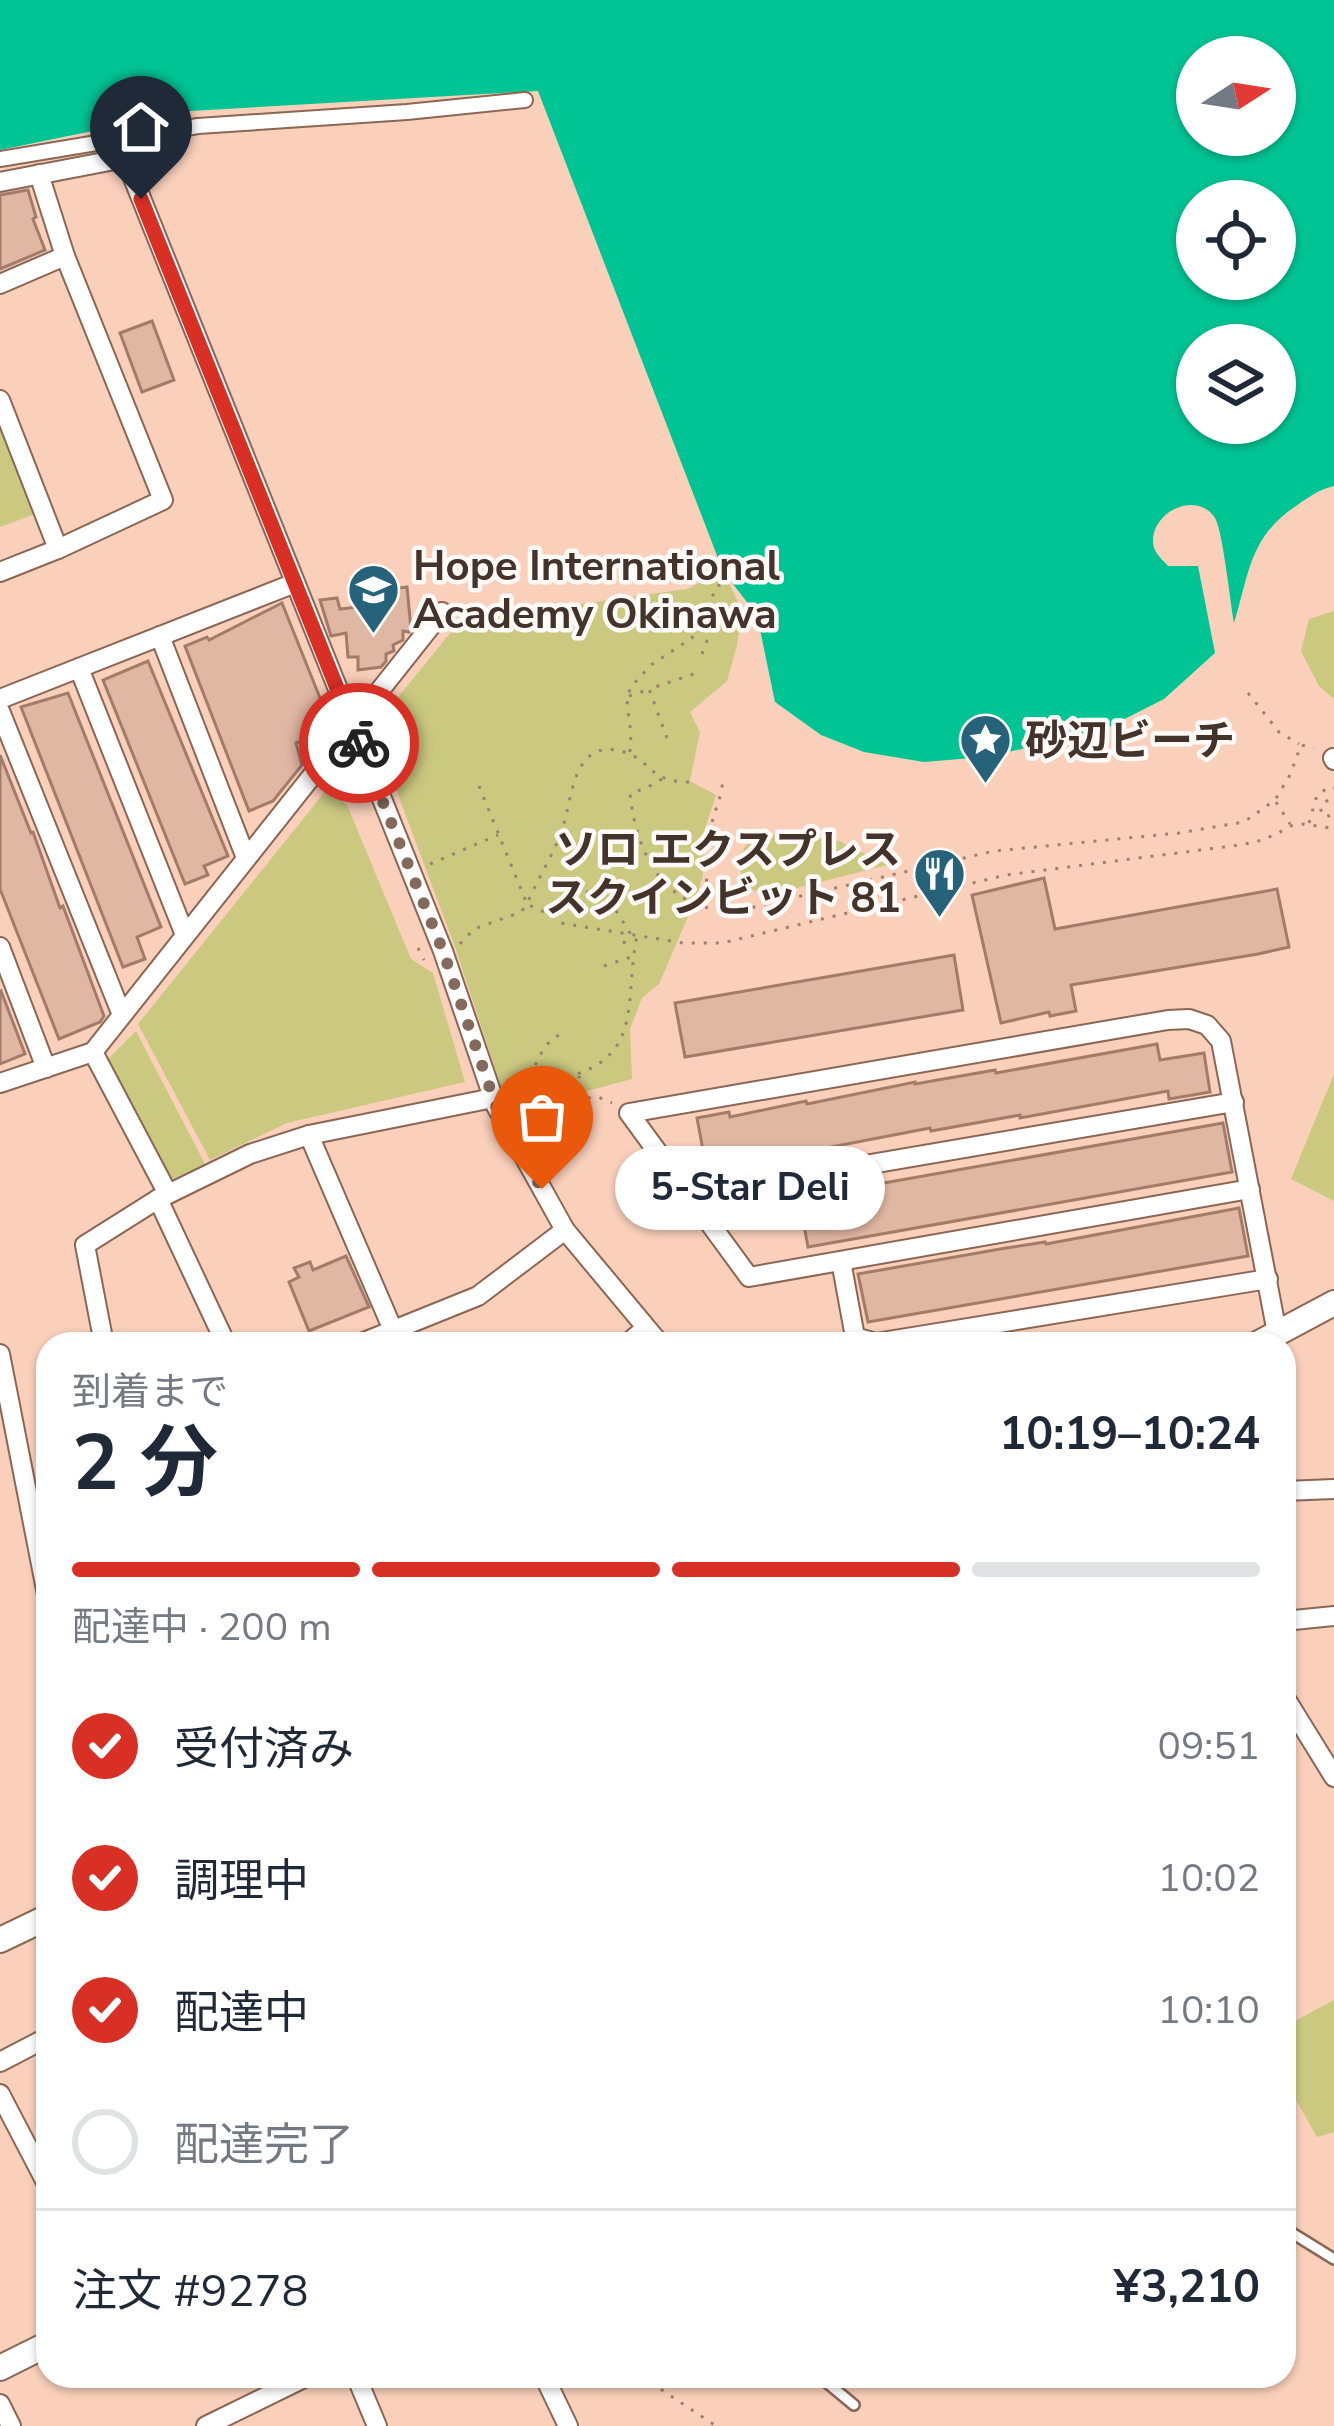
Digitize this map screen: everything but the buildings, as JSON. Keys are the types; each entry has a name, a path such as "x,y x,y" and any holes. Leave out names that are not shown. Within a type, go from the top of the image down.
{"street":[{"path":"0,159 198,126 525,100"},
{"path":"0,182 125,158 412,871 495,1102 565,1230 650,1332"},
{"path":"0,572 163,500 65,256 39,174"},
{"path":"0,284 65,256"},
{"path":"0,400 58,549"},
{"path":"0,700 295,583"},
{"path":"0,1083 93,1052 442,612"},
{"path":"160,636 246,858"},
{"path":"79,668 185,935"},
{"path":"0,711 122,1015"},
{"path":"0,947 46,1068"},
{"path":"1250,1189 749,1277 629,1113 1190,1019 1207,1025 1221,1041 1268,1279 1267,1332"},
{"path":"93,1052 221,1332"},
{"path":"102,1332 85,1245 163,1197 250,1154 310,1136 495,1102"},
{"path":"689,1195 1234,1102"},
{"path":"310,1136 393,1332"},
{"path":"403,1332 478,1296 565,1230"},
{"path":"841,1261 854,1332"},
{"path":"944,1332 1268,1279"},
{"path":"1280,1332 1334,1303"},
{"path":"641,1332 646,1328"},
{"path":"0,1354 36,1538"},
{"path":"1296,1491 1334,1489"},
{"path":"1296,1620 1334,1616"},
{"path":"1296,1714 1331,1766"},
{"path":"0,1940 36,1923"},
{"path":"0,2062 36,2043"},
{"path":"0,2094 36,2163"},
{"path":"0,2368 36,2350"},
{"path":"206,2426 284,2388"},
{"path":"361,2388 377,2426"},
{"path":"550,2388 568,2426"},
{"path":"0,2404 11,2426"}],"lane":[{"path":"1296,2235 1334,2259"},
{"path":"833,2388 854,2405"}],"path":[{"path":"629,754 630,688 651,665 692,638 702,608 719,588 718,570"},
{"path":"702,608 717,614 702,654"},
{"path":"666,624 680,622"},
{"path":"629,696 694,674 698,668"},
{"path":"649,689 667,738"},
{"path":"1248,692 1279,732 1334,759"},
{"path":"662,778 630,794 647,861 674,892 719,912 994,850 1244,822 1275,800 1300,745"},
{"path":"418,948 423,960 455,947 474,929 520,912 563,826 573,781 590,755 609,749 629,754 662,778 690,782"},
{"path":"700,906 707,889 710,831 721,802 722,779"},
{"path":"479,786 526,904 561,923 683,944 722,943 1006,875 1256,842 1290,826 1334,825"},
{"path":"1309,825 1317,795 1334,788"},
{"path":"1275,800 1290,826"},
{"path":"1328,800 1321,812 1325,817 1334,814"},
{"path":"412,871 500,834"},
{"path":"460,843 463,850"},
{"path":"586,891 615,909 629,933"},
{"path":"622,946 629,933"},
{"path":"506,1081 530,1077 545,1082 602,1063 626,1030 637,935"},
{"path":"604,966 633,956"},
{"path":"530,1077 542,1051 559,1036"},
{"path":"495,1102 564,1088 580,1081 578,1074"},
{"path":"495,1102 598,1097 629,1113"},
{"path":"658,2388 716,2426"}],"shaded area":[{"path":"0,0 1334,0 1334,486 1302,501 1267,532 1253,559 1234,623 1215,518 1207,510 1187,505 1160,521 1153,542 1161,558 1168,566 1198,566 1215,653 1164,699 1097,733 984,757 924,762 864,752 821,735 775,702 757,615 723,571 538,91 190,111 0,150"},
{"path":"0,429 35,514 0,527"},
{"path":"723,571 742,610 737,645 727,681 690,712 700,732 690,781 716,795 704,831 703,875 659,984 642,998 630,1029 632,1079 580,1093 506,1102 455,947 373,728 460,621 687,589"},
{"path":"1334,611 1334,699 1319,686 1301,651 1309,619"},
{"path":"328,788 347,805 411,959 433,973 465,1082 287,1123 210,1160 138,1024"},
{"path":"764,834 839,841 887,865 765,896 744,885 740,867 749,840"},
{"path":"136,1031 205,1164 168,1181 107,1060"},
{"path":"1334,1074 1334,1201 1291,1179"},
{"path":"1334,2000 1334,2132 1317,2137 1296,2100 1296,2020"}],"way so far":[{"path":"359,743 443,951 496,1106 542,1189"}],"place":[{"name":"Hope International Academy Okinawa","path":"374,635"},
{"name":"砂辺ビーチ","path":"986,786"},
{"name":"ソロ エクスプレス スクインビット 81","path":"940,919"},
{"name":"5-Star Deli","path":"542,1189"}],"route":[{"path":"141,199 359,743"}]}
